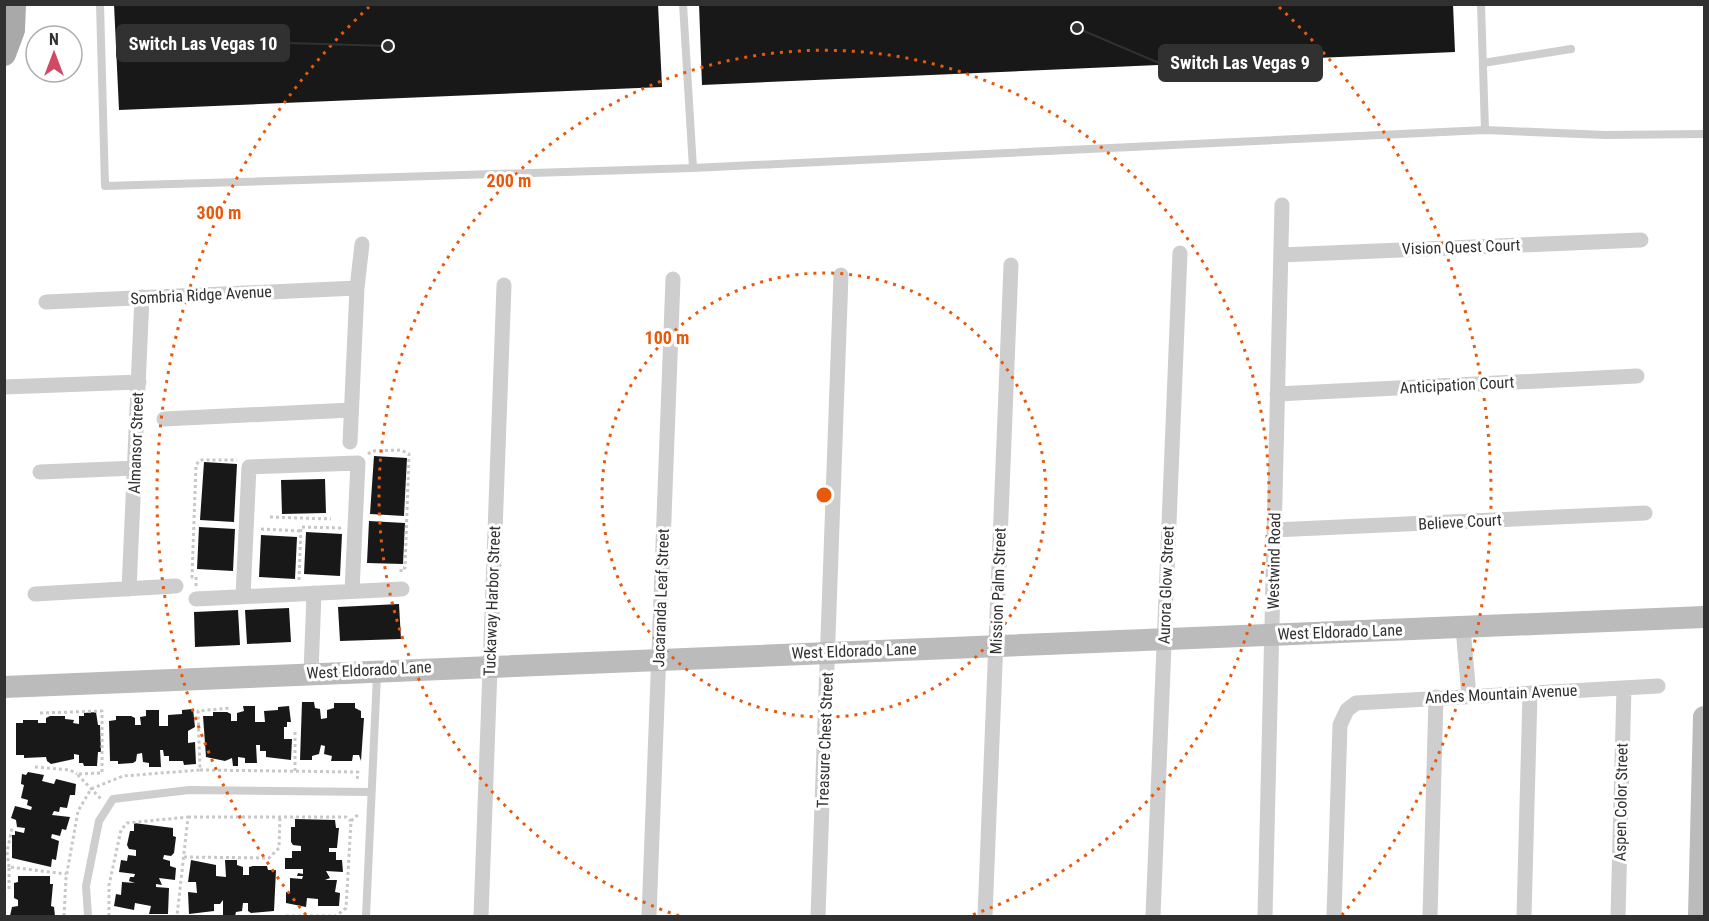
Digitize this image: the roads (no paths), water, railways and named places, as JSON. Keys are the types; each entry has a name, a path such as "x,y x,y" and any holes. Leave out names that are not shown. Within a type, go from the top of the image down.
{"main road":[{"path":"4,54 13,30 14,4"}],"street":[{"name":"Westwind Road","path":"1265,916 1282,205"},
{"name":"Vision Quest Court","path":"1281,255 1641,240"},
{"path":"350,442 357,288 362,244"},
{"name":"Aurora Glow Street","path":"1153,916 1180,253"},
{"name":"Mission Palm Street","path":"985,916 1011,265"},
{"name":"Treasure Chest Street","path":"818,916 841,275"},
{"name":"Jacaranda Leaf Street","path":"649,916 673,279"},
{"name":"Tuckaway Harbor Street","path":"481,916 504,285"},
{"name":"Sombria Ridge Avenue","path":"46,302 357,288"},
{"name":"Almansor Street","path":"129,589 142,297"},
{"name":"Anticipation Court","path":"1277,394 1637,376"},
{"path":"4,387 139,382"},
{"path":"164,419 351,410"},
{"path":"243,596 249,467 358,463 352,591"},
{"path":"40,472 136,468"},
{"name":"Believe Court","path":"1274,530 1645,513"},
{"path":"35,594 176,586"},
{"path":"196,598 402,589"},
{"path":"311,673 314,593"},
{"name":"West Eldorado Lane","path":"4,687 489,665 1704,617"},
{"path":"1464,628 1469,696"},
{"name":"Andes Mountain Avenue","path":"1334,916 1340,725 1347,710 1356,702 1658,686"},
{"name":"Aspen Color Street","path":"1618,916 1624,688"},
{"path":"1524,916 1530,694"},
{"path":"1430,916 1436,697"},
{"path":"1699,916 1703,851 1704,717"}],"lane":[{"path":"100,4 105,186 693,168 1485,130 1605,135 1704,134"},
{"path":"683,4 693,168"},
{"path":"1481,4 1485,130"},
{"path":"1483,63 1570,49"},
{"path":"366,916 378,697 377,670"},
{"path":"88,916 86,886 99,821 113,799 189,790 371,792"}],"place":[{"name":"Switch Las Vegas 9","path":"1077,28"},
{"name":"Switch Las Vegas 10","path":"388,46"}]}
